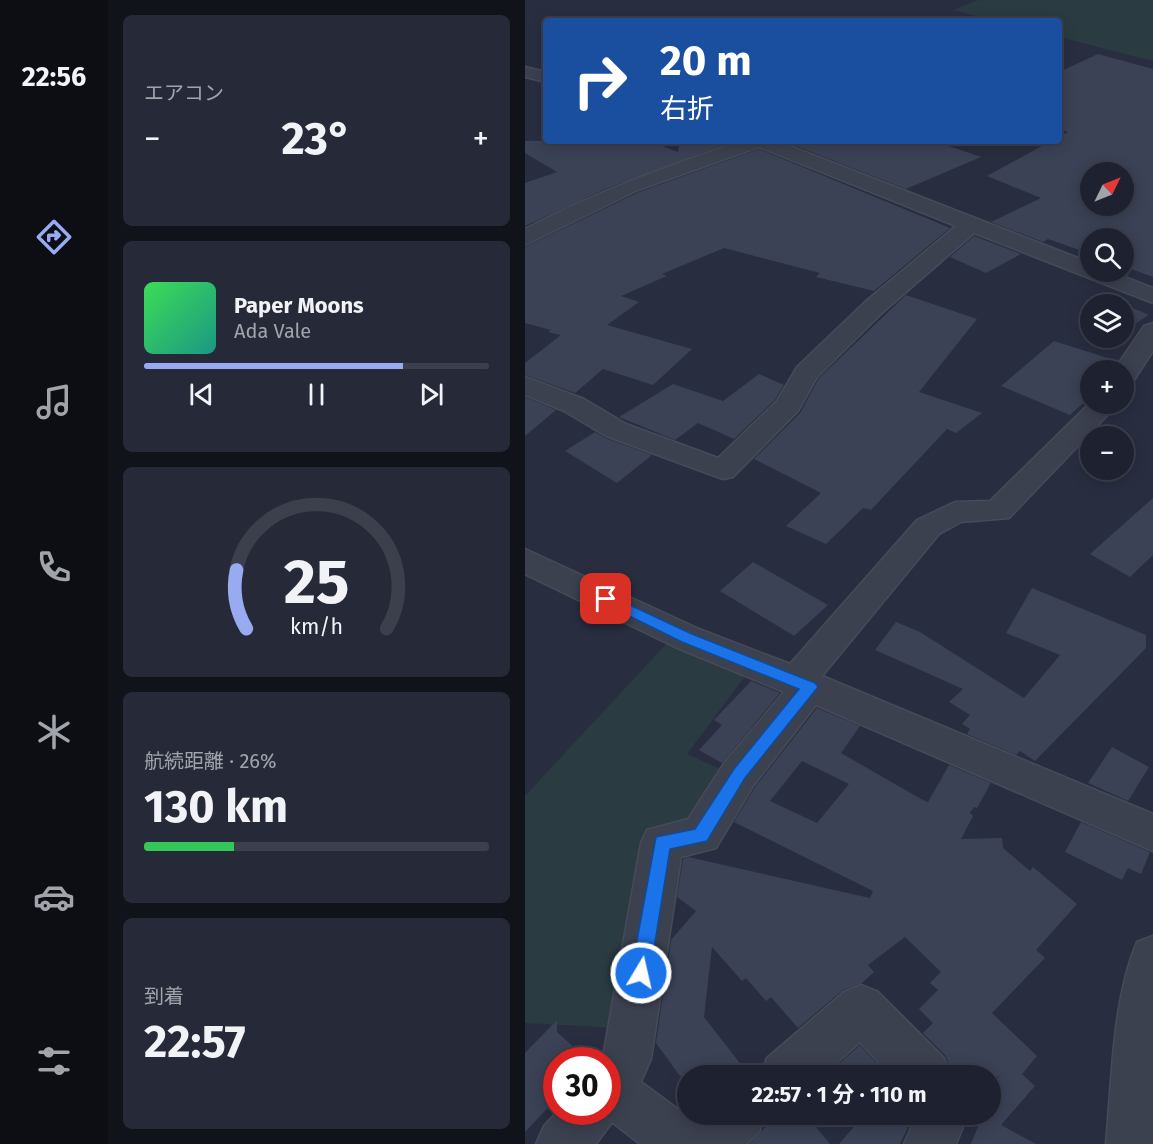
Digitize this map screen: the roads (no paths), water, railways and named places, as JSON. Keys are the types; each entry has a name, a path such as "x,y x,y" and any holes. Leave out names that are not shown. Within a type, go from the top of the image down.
{"street":[{"path":"525,72 543,76"},
{"path":"525,238 583,207 631,186 750,144"},
{"path":"767,144 1080,267"},
{"path":"525,385 574,405 616,430 723,470 788,405 806,373 875,308 971,224"},
{"path":"1118,282 1153,296"},
{"path":"1134,360 1153,331"},
{"path":"810,687 803,674 928,527 955,512 998,511 1094,414"},
{"path":"525,560 687,638 1037,781 1153,833"},
{"path":"621,1069 627,1059 662,843 701,835 739,774 810,687"},
{"path":"1132,1144 1143,1011 1153,958"},
{"path":"797,1065 861,1009 915,1065"},
{"path":"621,1108 683,1144"},
{"path":"563,1144 580,1125"},
{"path":"707,1144 729,1125"},
{"path":"930,1144 938,1125"}]}
